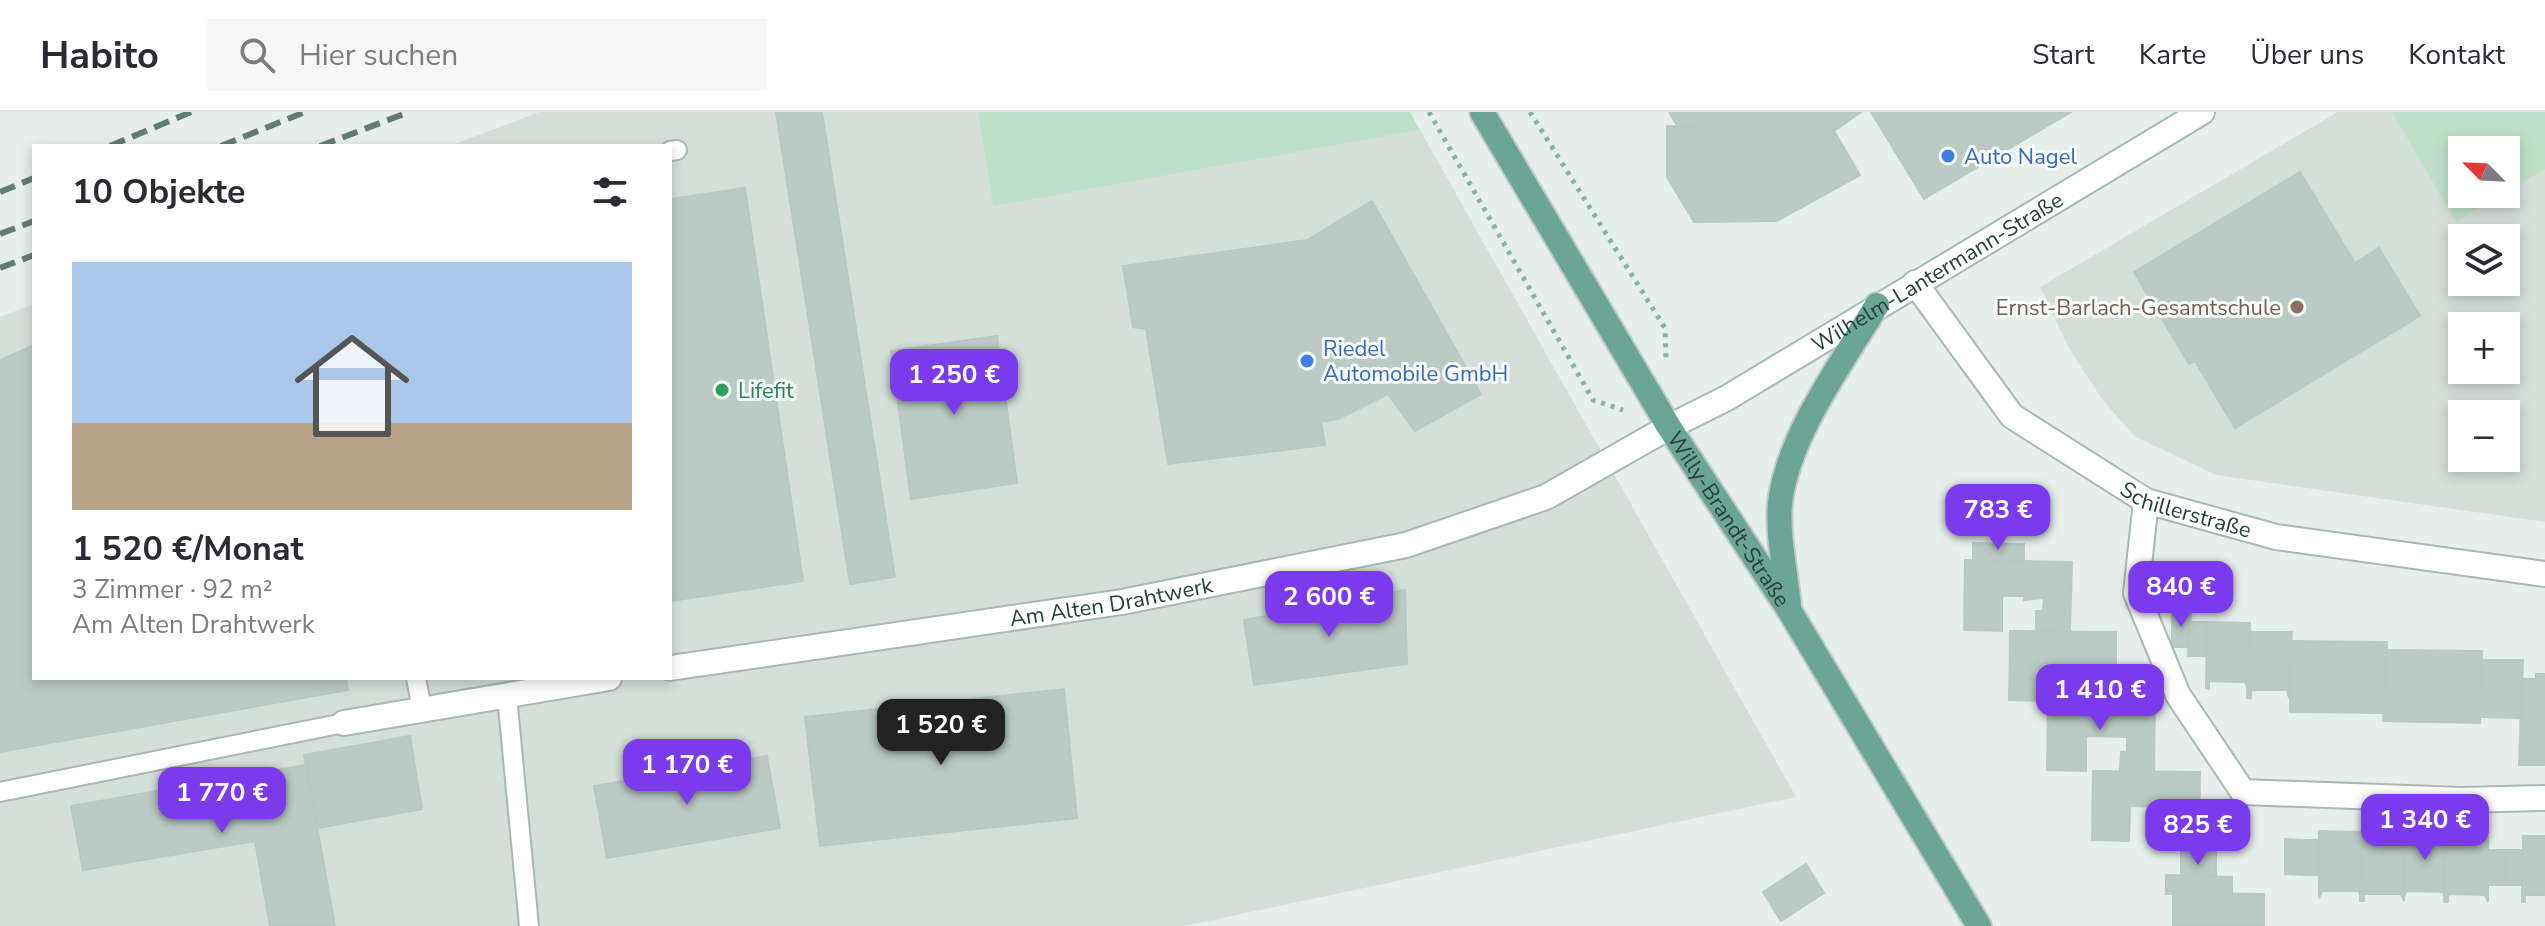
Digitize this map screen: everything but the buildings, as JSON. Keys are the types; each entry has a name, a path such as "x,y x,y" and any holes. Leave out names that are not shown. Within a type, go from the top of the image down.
{"main road":[{"name":"Willy-Brandt-Straße","path":"1482,112 1669,427 1789,610 1979,926"},
{"path":"1789,610 1780,507 1786,467 1827,389 1877,305"}],"street":[{"name":"Wilhelm-Lantermann-Straße","path":"1669,427 1727,398 2202,112"},
{"name":"Schillerstraße","path":"1915,283 2012,416 2146,501 2276,537 2545,574"},
{"name":"Am Alten Drahtwerk","path":"672,668 1122,602 1406,545 1546,497 1669,427"},
{"path":"2146,501 2136,593 2178,695 2243,792 2461,800 2545,798"},
{"path":"344,723 422,709 497,690 590,680"}],"lane":[{"path":"416,680 422,709"},
{"path":"497,690 529,926"},
{"path":"0,792 344,723"}],"path":[{"path":"1429,112 1593,400 1669,427"},
{"path":"1530,112 1665,328 1667,371"}],"shaded area":[{"path":"539,112 978,112 993,205 1420,130 1796,797 1184,926 0,926 0,317 32,305 32,680 672,680 672,144 455,144"},
{"name":"Ernst-Barlach-Gesamtschule","path":"2338,112 2545,112 2545,522 2216,475 2134,436 2102,399 2070,350 2040,287"}],"green space":[{"path":"978,112 1410,112 1420,130 993,206"},
{"path":"2392,112 2545,112 2545,169 2520,184 2520,136 2448,136 2448,208 2480,208 2456,222"}],"railway":[{"path":"115,144 191,112"},
{"path":"226,144 305,112"},
{"path":"325,144 409,112"},
{"path":"0,192 32,179"},
{"path":"0,234 32,222"},
{"path":"0,268 32,256"}],"place":[{"name":"Auto Nagel","path":"1948,156"},
{"name":"Ernst-Barlach-Gesamtschule","path":"2297,307"},
{"name":"Riedel Automobile GmbH","path":"1307,361"},
{"name":"Lifefit","path":"722,390"}]}
